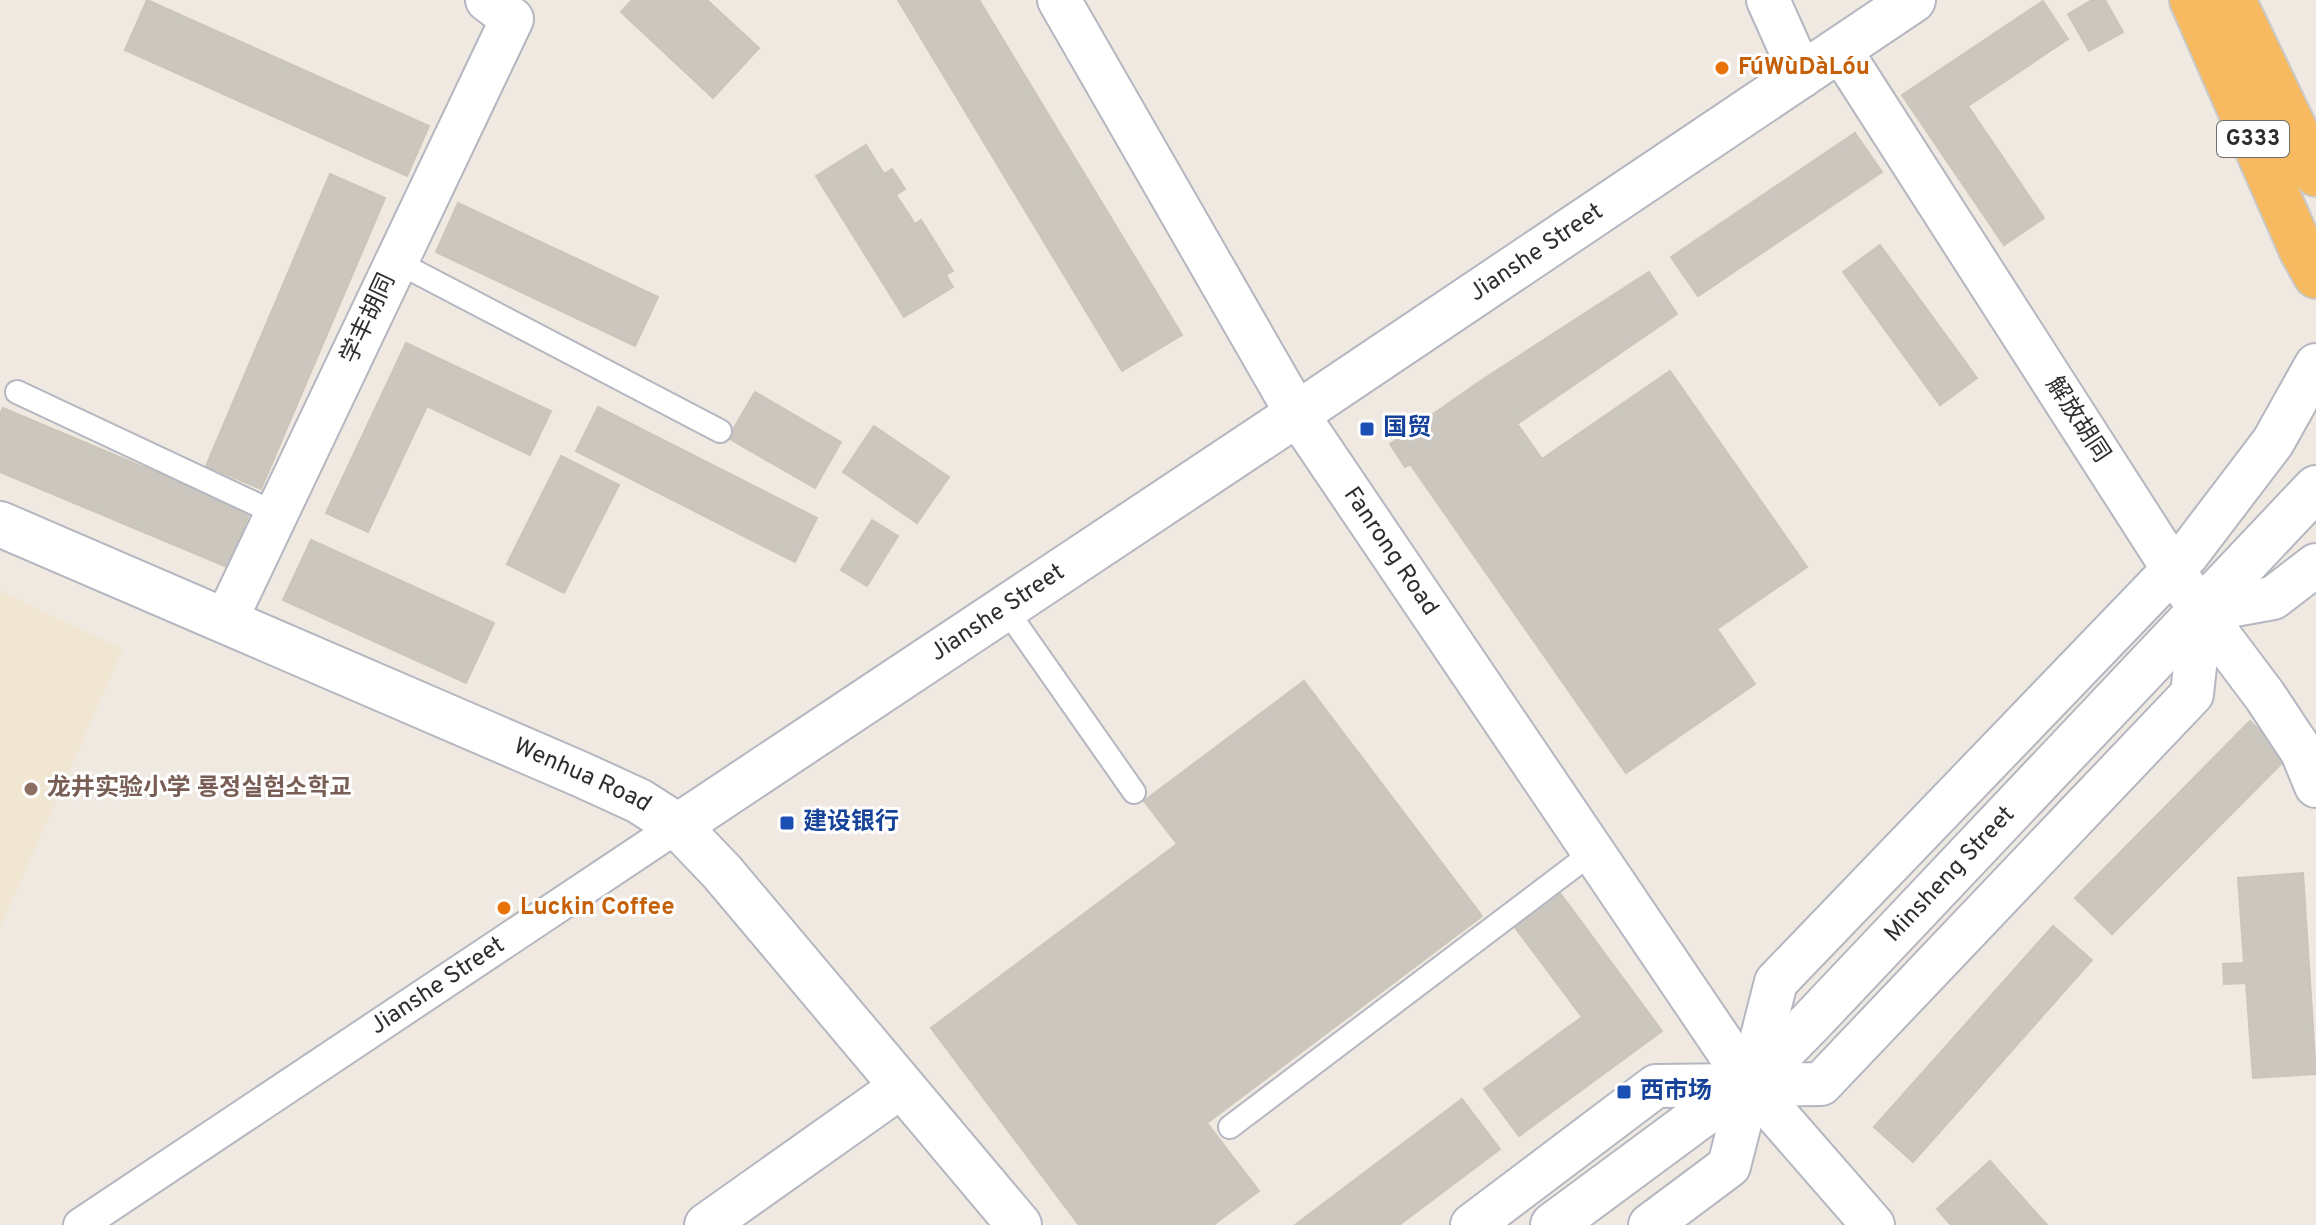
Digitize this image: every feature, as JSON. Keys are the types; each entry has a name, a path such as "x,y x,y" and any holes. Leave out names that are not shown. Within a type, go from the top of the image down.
{"highway":[{"name":"G333","path":"2192,0 2302,251 2316,276"},
{"name":"G333","path":"2233,0 2316,174"}],"street":[{"name":"Fanrong Road","path":"1059,0 1297,414 1750,1084 1873,1225"},
{"path":"1768,0 1802,76"},
{"name":"Jianshe Street","path":"80,1225 1913,0"},
{"name":"学丰胡同","path":"226,620 397,262 500,10"},
{"name":"解放胡同","path":"1841,51 2173,569 2302,752 2316,786"},
{"path":"1650,1225 1729,1166 1776,982 2173,569 2216,519 2273,442 2316,365"},
{"name":"Minsheng Street","path":"1553,1225 1699,1117 1750,1084 2316,488"},
{"name":"Wenhua Road","path":"0,524 616,790 678,826 732,883 1019,1225"},
{"path":"2201,611 2273,598 2316,565"},
{"path":"1472,1225 1656,1086 1750,1084"},
{"path":"706,1225 902,1086"}],"lane":[{"path":"397,262 720,431"},
{"path":"17,392 277,514"},
{"path":"1005,608 1134,792"},
{"path":"1230,1127 1593,852"}],"shaded area":[{"name":"龙井实验小学 룡정실험소학교","path":"0,591 123,649 0,928"}],"building":[{"path":"147,0 429,126 407,176 125,50"},
{"path":"632,0 707,0 759,48 713,98 621,12"},
{"path":"898,0 979,0 1182,335 1122,371"},
{"path":"2092,0 2105,0 2123,32 2089,51 2068,14"},
{"path":"2043,1 2068,39 1968,106 2044,218 2004,245 1902,95"},
{"path":"1855,133 1882,172 1698,296 1671,257"},
{"path":"866,145 884,174 892,169 905,189 896,195 915,224 921,220 953,271 946,275 953,287 904,317 816,176"},
{"path":"330,174 385,198 261,489 206,466"},
{"path":"458,203 658,297 635,346 436,252"},
{"path":"1880,245 1977,378 1940,405 1843,272"},
{"path":"1649,272 1677,314 1517,424 1485,378"},
{"path":"406,343 551,411 530,455 427,406 368,532 326,513"},
{"path":"1670,371 1807,567 1717,629 1755,684 1626,773 1410,464 1405,467 1390,444 1485,378 1542,459"},
{"path":"755,392 841,442 815,488 728,438"},
{"path":"598,407 817,518 795,562 576,451"},
{"path":"3,408 250,512 227,567 0,472 0,414"},
{"path":"874,426 949,477 917,523 843,472"},
{"path":"561,456 619,485 564,593 507,564"},
{"path":"872,520 898,536 867,586 841,570"},
{"path":"311,540 494,623 466,683 283,600"},
{"path":"1304,681 1482,916 1207,1123 1259,1191 1213,1225 1079,1225 931,1028 1177,844 1144,801"},
{"path":"2250,721 2287,758 2112,934 2075,898"},
{"path":"2303,873 2316,1074 2253,1078 2246,983 2224,984 2223,964 2244,963 2238,878"},
{"path":"1560,893 1662,1031 1519,1136 1484,1089 1582,1017 1514,926"},
{"path":"2053,926 2092,960 1913,1162 1874,1127"},
{"path":"1462,1099 1500,1149 1399,1225 1295,1225"},
{"path":"1990,1161 2047,1225 1951,1225 1937,1209"}],"place":[{"name":"FúWùDàLóu","path":"1722,68"},
{"name":"国贸","path":"1367,429"},
{"name":"龙井实验小学 룡정실험소학교","path":"31,789"},
{"name":"建设银行","path":"787,823"},
{"name":"Luckin Coffee","path":"504,908"},
{"name":"西市场","path":"1624,1092"}]}
